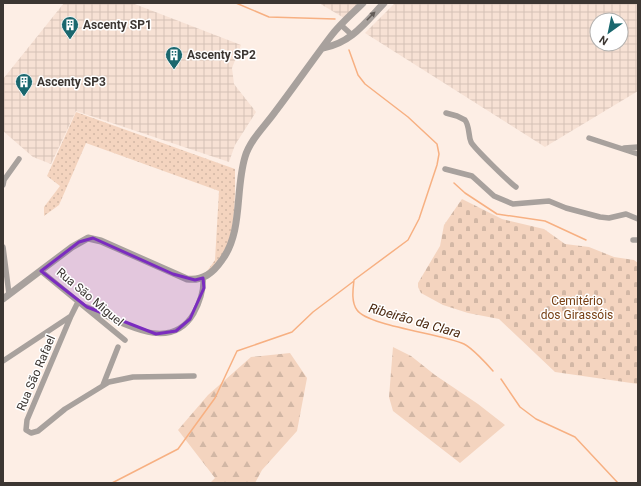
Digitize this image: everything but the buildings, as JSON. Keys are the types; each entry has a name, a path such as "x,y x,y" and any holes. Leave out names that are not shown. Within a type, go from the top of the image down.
{"street":[{"path":"6,296 79,242 88,238 93,238 187,279 203,278 215,269 227,253 235,223 245,155 304,70 323,48 331,35 363,3"},
{"path":"323,48 337,46 352,35 384,3"},
{"path":"341,25 352,35"},
{"path":"446,113 465,120 474,146 509,182 516,187"},
{"path":"589,138 638,154"},
{"path":"620,148 638,147"},
{"path":"3,183 19,159"},
{"path":"445,169 472,176 494,196 513,204 549,201 566,208 600,217 609,218 626,214 638,220"},
{"path":"3,247 6,296"},
{"name":"Rua São Miguel","path":"41,271 78,302 87,307 124,340"},
{"path":"87,307 145,332 166,334 176,331 190,318 201,298 204,288 203,278"},
{"path":"3,361 71,316 78,302"},
{"name":"Rua São Rafael","path":"71,316 27,420 26,430 34,433 65,409 103,385"},
{"path":"103,385 118,347"},
{"path":"103,385 133,377 194,376"}],"highlighted area":[{"path":"93,238 173,274 195,280 203,278 204,288 190,319 176,331 156,334 87,307 41,271 79,242"}],"shaded area":[{"path":"64,3 132,3 241,45 232,68 234,84 256,112 235,145 229,162 76,111 51,164 33,157 3,131 3,79"},
{"path":"319,3 359,3 344,18"},
{"path":"395,3 638,3 638,91 545,147 365,33"}],"green space":[{"path":"76,112 235,169 234,213 230,236 223,256 205,274 215,260 219,191 86,143 59,205 44,216 44,207 60,186 47,176"},
{"name":"Cemitério dos Girassóis","path":"462,199 502,219 544,229 565,244 589,247 614,257 634,260 638,263 638,384 555,372 499,319 468,313 443,305 421,293 418,283 440,246 444,225"},
{"path":"393,347 411,356 505,425 460,463 393,411 389,397"},
{"path":"290,353 307,378 297,431 262,470 255,483 210,483 215,478 178,430 208,395 251,357"}],"waterway":[{"path":"236,3 269,17 335,19"},
{"name":"Ribeirão da Clara","path":"349,50 358,75 365,84 408,117 437,144 439,154 437,165 419,219 408,240 354,280 353,295 355,307 364,316 375,321 454,340 464,344 475,352 493,371"},
{"path":"454,183 465,193 497,214 545,221 586,240"},
{"path":"112,483 178,449 215,398 237,351 292,332 313,312 354,281"},
{"name":"Ribeirão da Clara","path":"501,379 520,407 536,419 575,437 618,483"}],"place":[{"name":"Ascenty SP1","path":"70,40"},
{"name":"Ascenty SP2","path":"174,70"},
{"name":"Ascenty SP3","path":"24,97"}]}
